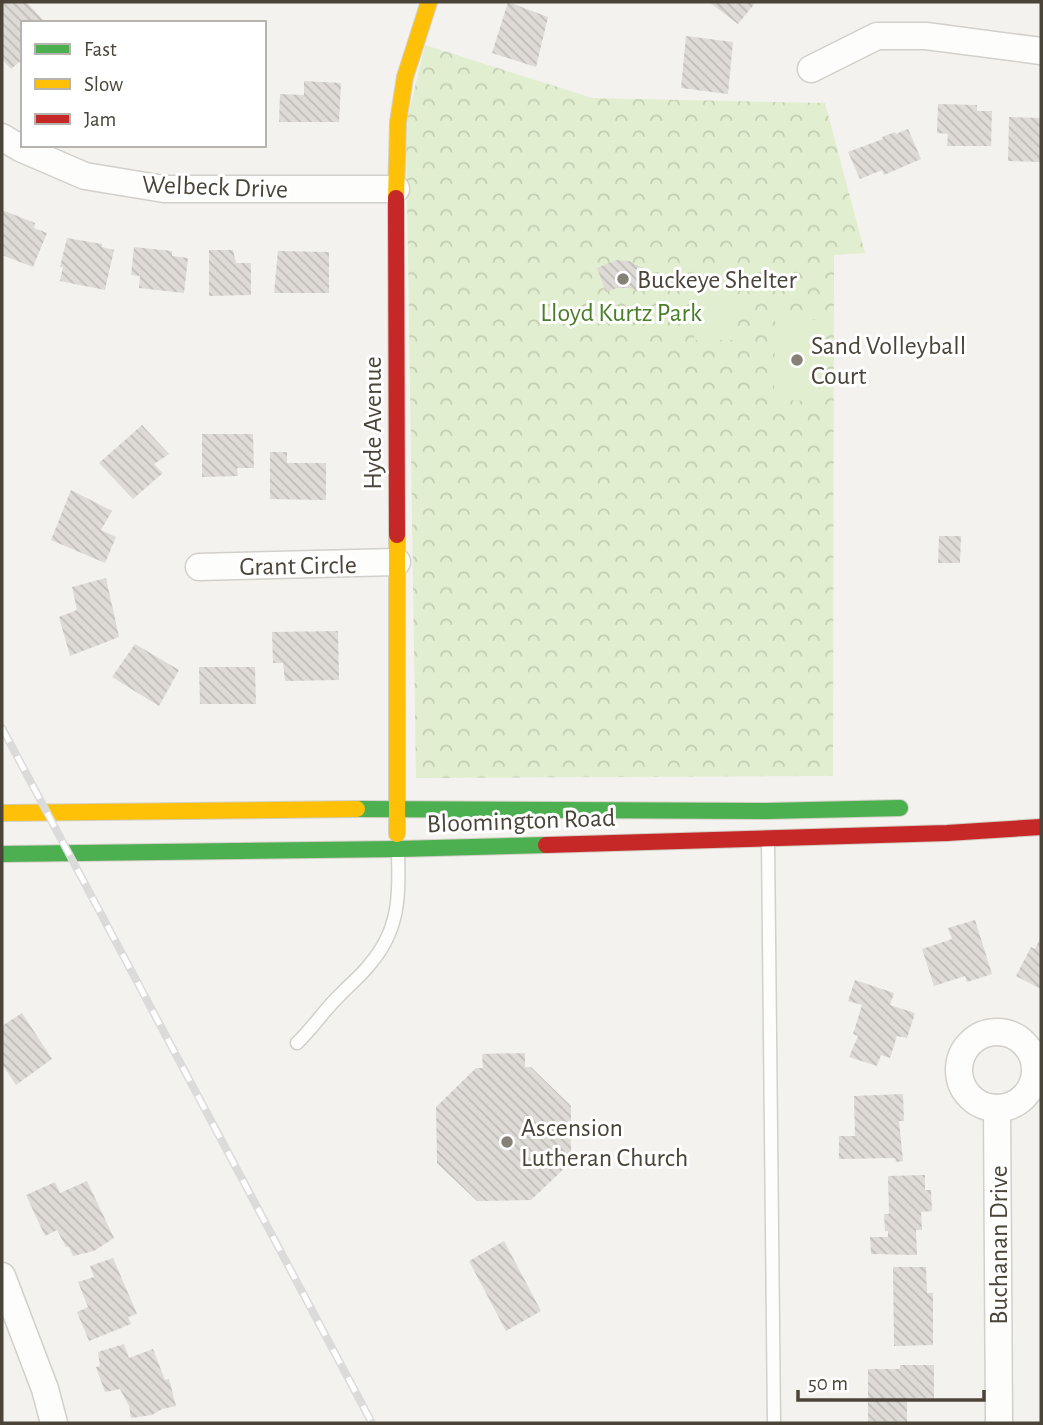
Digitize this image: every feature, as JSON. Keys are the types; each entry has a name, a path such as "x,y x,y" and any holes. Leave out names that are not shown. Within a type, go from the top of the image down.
{"street":[{"name":"Hyde Avenue","path":"397,849 398,122 405,77 429,2"},
{"path":"811,69 877,36 926,36 1041,51"},
{"name":"Welbeck Drive","path":"2,137 20,148 85,176 164,189 396,189"},
{"name":"Grant Circle","path":"199,567 397,562"},
{"name":"Bloomington Road","path":"2,813 397,809 766,811 919,808"},
{"name":"Bloomington Road","path":"2,854 397,849 947,833 1041,827"},
{"name":"Buchanan Drive","path":"998,1108 999,1423"},
{"path":"2,1276 45,1389 54,1423"}],"lane":[{"path":"768,837 774,1423"},
{"path":"297,1043 313,1029 340,995 371,964 388,938 395,921 397,849"}],"green space":[{"name":"Lloyd Kurtz Park","path":"425,45 592,98 825,103 865,253 834,255 833,776 416,778 406,125"},
{"path":"694,272 733,272 733,340 694,340"},
{"name":"Sand Volleyball Court","path":"775,319 820,320 819,401 774,400"}],"building":[{"path":"2,2 26,2 44,21 21,21 21,61 11,69 2,59"},
{"path":"508,2 548,17 536,67 492,53"},
{"path":"709,2 756,2 738,24"},
{"path":"686,36 733,42 728,94 681,88"},
{"path":"304,81 341,83 339,122 279,122 280,94 304,95"},
{"path":"938,104 977,105 977,111 992,111 991,146 947,146 948,134 937,133"},
{"path":"1009,117 1041,118 1041,162 1008,161"},
{"path":"908,129 921,159 884,175 882,170 860,179 848,152"},
{"path":"2,210 35,223 34,228 47,233 33,267 2,255"},
{"path":"67,238 102,244 102,247 114,250 105,290 60,281 63,267 60,267"},
{"path":"134,247 172,251 172,256 188,258 184,293 139,288 140,276 131,275"},
{"path":"209,250 233,250 236,263 251,263 251,295 209,296"},
{"path":"278,251 329,252 329,293 274,293"},
{"name":"Buckeye Shelter","path":"616,260 629,261 648,271 638,291 617,288 606,292 597,268"},
{"path":"142,425 169,454 154,464 163,473 133,499 99,463"},
{"path":"202,434 253,434 254,468 237,468 238,476 202,477"},
{"path":"270,452 287,452 287,463 326,463 326,500 270,499"},
{"path":"71,490 112,511 101,530 116,537 105,563 51,540"},
{"path":"939,536 961,536 960,563 938,563"},
{"path":"106,578 119,637 70,656 59,617 77,610 72,587"},
{"path":"338,631 339,680 285,681 283,663 273,663 272,632"},
{"path":"135,644 179,670 159,706 112,677"},
{"path":"199,667 255,667 256,704 200,704"},
{"path":"975,920 992,974 967,982 965,976 934,986 922,949 952,939 948,928"},
{"path":"1041,937 1041,989 1016,976 1031,947 1035,949"},
{"path":"855,980 894,993 890,1005 915,1013 907,1038 897,1036 890,1058 881,1055 877,1066 849,1057 858,1036 853,1034 862,1005 848,1001"},
{"path":"22,1013 52,1059 16,1085 2,1064 2,1026"},
{"path":"525,1053 525,1067 531,1067 571,1106 571,1162 531,1200 477,1201 437,1163 436,1107 476,1068 483,1068 482,1054"},
{"path":"903,1094 904,1121 899,1121 903,1161 896,1162 895,1158 839,1159 839,1136 855,1136 854,1096"},
{"path":"925,1175 925,1190 931,1190 932,1211 921,1212 922,1230 916,1230 917,1255 871,1254 870,1237 888,1237 884,1214 889,1214 888,1176"},
{"path":"87,1181 114,1238 94,1251 73,1256 57,1230 45,1236 26,1195 55,1182 60,1193"},
{"path":"504,1241 541,1311 506,1331 469,1261"},
{"path":"113,1258 137,1314 128,1317 131,1324 89,1341 77,1312 88,1307 78,1282 94,1277 90,1266"},
{"path":"893,1267 926,1267 927,1293 933,1293 933,1345 894,1346"},
{"path":"124,1344 129,1358 153,1349 165,1380 169,1379 176,1406 162,1409 152,1415 131,1418 129,1406 120,1389 105,1392 96,1367 100,1366 98,1352"},
{"path":"900,1365 934,1365 934,1398 907,1398 907,1423 868,1423 868,1369 900,1369"}],"railway":[{"path":"2,728 372,1423"}],"traffic: fast":[{"path":"357,809 766,811 900,808"},
{"path":"2,854 546,845"}],"traffic: slow":[{"path":"396,198 398,122 405,77 429,2"},
{"path":"397,535 397,834"},
{"path":"2,813 357,809"}],"traffic: jam":[{"path":"396,198 397,535"},
{"path":"546,845 947,833 1041,827"}],"place":[{"name":"Buckeye Shelter","path":"623,279"},
{"name":"Sand Volleyball Court","path":"797,360"},
{"name":"Ascension Lutheran Church","path":"507,1142"}]}
